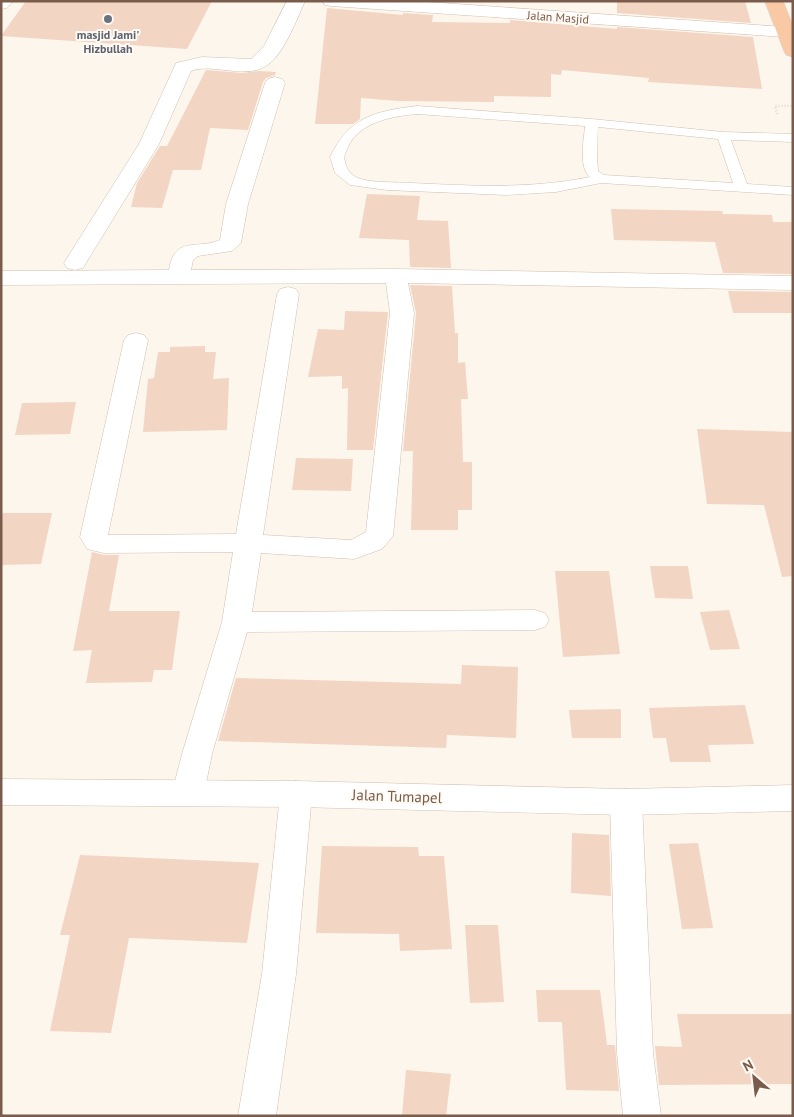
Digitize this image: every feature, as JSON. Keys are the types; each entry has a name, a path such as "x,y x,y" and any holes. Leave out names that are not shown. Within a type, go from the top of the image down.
{"highway":[{"path":"774,1 793,51"}],"street":[{"path":"75,263 149,144 183,67 202,62 237,66 258,64 264,60 296,1"},
{"name":"Jalan Masjid","path":"331,1 502,8 785,32"},
{"path":"180,270 183,257 187,252 194,249 217,249 230,243 237,204 274,83"},
{"path":"1,278 180,270 530,260 793,264"},
{"path":"1,263 75,263 180,270 396,276 793,283"},
{"path":"136,340 94,537 97,542 104,544 248,543 354,550 372,542 379,536 402,314 396,276"},
{"path":"188,793 197,754 236,622 288,294"},
{"path":"236,622 535,620"},
{"name":"Jalan Tumapel","path":"1,792 296,794 626,802 793,798"},
{"path":"257,1116 279,974 296,794"},
{"path":"626,802 634,1053 642,1116"}],"lane":[{"path":"793,138 723,136 592,123 417,110 390,113 366,124 348,136 337,157 340,170 355,182 387,186 506,192 556,188 601,179 741,186 793,191"},
{"path":"592,123 590,156 592,172 601,179"},
{"path":"723,136 741,186"}],"path":[{"path":"785,106 793,106"}],"building":[{"name":"masjid Jami' Hizbullah","path":"26,1 212,1 187,49 1,36"},
{"path":"617,1 745,1 751,23 617,13"},
{"path":"327,8 403,15 403,13 433,15 432,22 510,23 510,20 617,29 617,27 753,37 762,89 648,82 649,78 562,70 561,75 551,74 551,97 494,96 494,102 398,101 361,98 360,119 353,124 315,124"},
{"path":"206,70 242,73 276,72 275,75 266,78 263,82 248,130 210,128 201,170 173,170 162,208 131,207 137,183 160,146 167,146"},
{"path":"367,194 420,196 417,220 448,221 451,268 410,267 409,240 359,238"},
{"path":"611,209 722,211 723,214 772,215 773,222 793,222 793,274 723,273 715,242 614,240"},
{"path":"410,285 452,286 455,333 458,333 458,363 465,362 468,399 461,399 463,462 472,462 472,510 458,510 458,530 411,530 413,451 403,451 416,313"},
{"path":"728,291 793,292 793,313 733,313"},
{"path":"345,311 388,312 373,450 347,450 348,388 342,389 342,376 308,377 318,329 344,330"},
{"path":"205,346 205,352 216,352 213,379 229,378 227,430 143,432 148,379 154,378 158,352 170,352 170,347"},
{"path":"76,402 70,434 15,435 22,403"},
{"path":"697,429 793,432 793,576 782,577 764,505 707,504"},
{"path":"296,458 353,459 351,491 292,490"},
{"path":"1,513 52,513 41,564 1,565"},
{"path":"92,552 104,555 119,555 109,611 180,611 172,670 154,670 152,682 86,683 92,650 73,651"},
{"path":"650,566 688,566 693,599 655,598"},
{"path":"555,571 609,571 620,654 563,657"},
{"path":"729,610 740,649 710,650 700,612"},
{"path":"462,665 518,667 516,738 447,735 446,748 218,741 236,678 461,684"},
{"path":"745,705 754,744 708,745 711,762 670,762 666,738 653,738 649,708"},
{"path":"621,709 621,738 572,738 569,710"},
{"path":"572,833 609,835 611,896 571,893"},
{"path":"698,843 713,928 682,929 669,844"},
{"path":"322,846 418,847 419,856 444,856 452,949 400,951 399,934 316,933"},
{"path":"80,855 259,863 247,943 129,938 111,1033 50,1031 70,935 60,935"},
{"path":"465,925 498,925 504,1002 470,1003"},
{"path":"536,990 600,990 607,1045 615,1045 619,1091 566,1090 562,1022 538,1022"},
{"path":"677,1014 793,1014 793,1084 659,1085 655,1046 682,1047"},
{"path":"406,1070 451,1074 446,1116 402,1116"}],"place":[{"name":"masjid Jami' Hizbullah","path":"108,19"}]}
